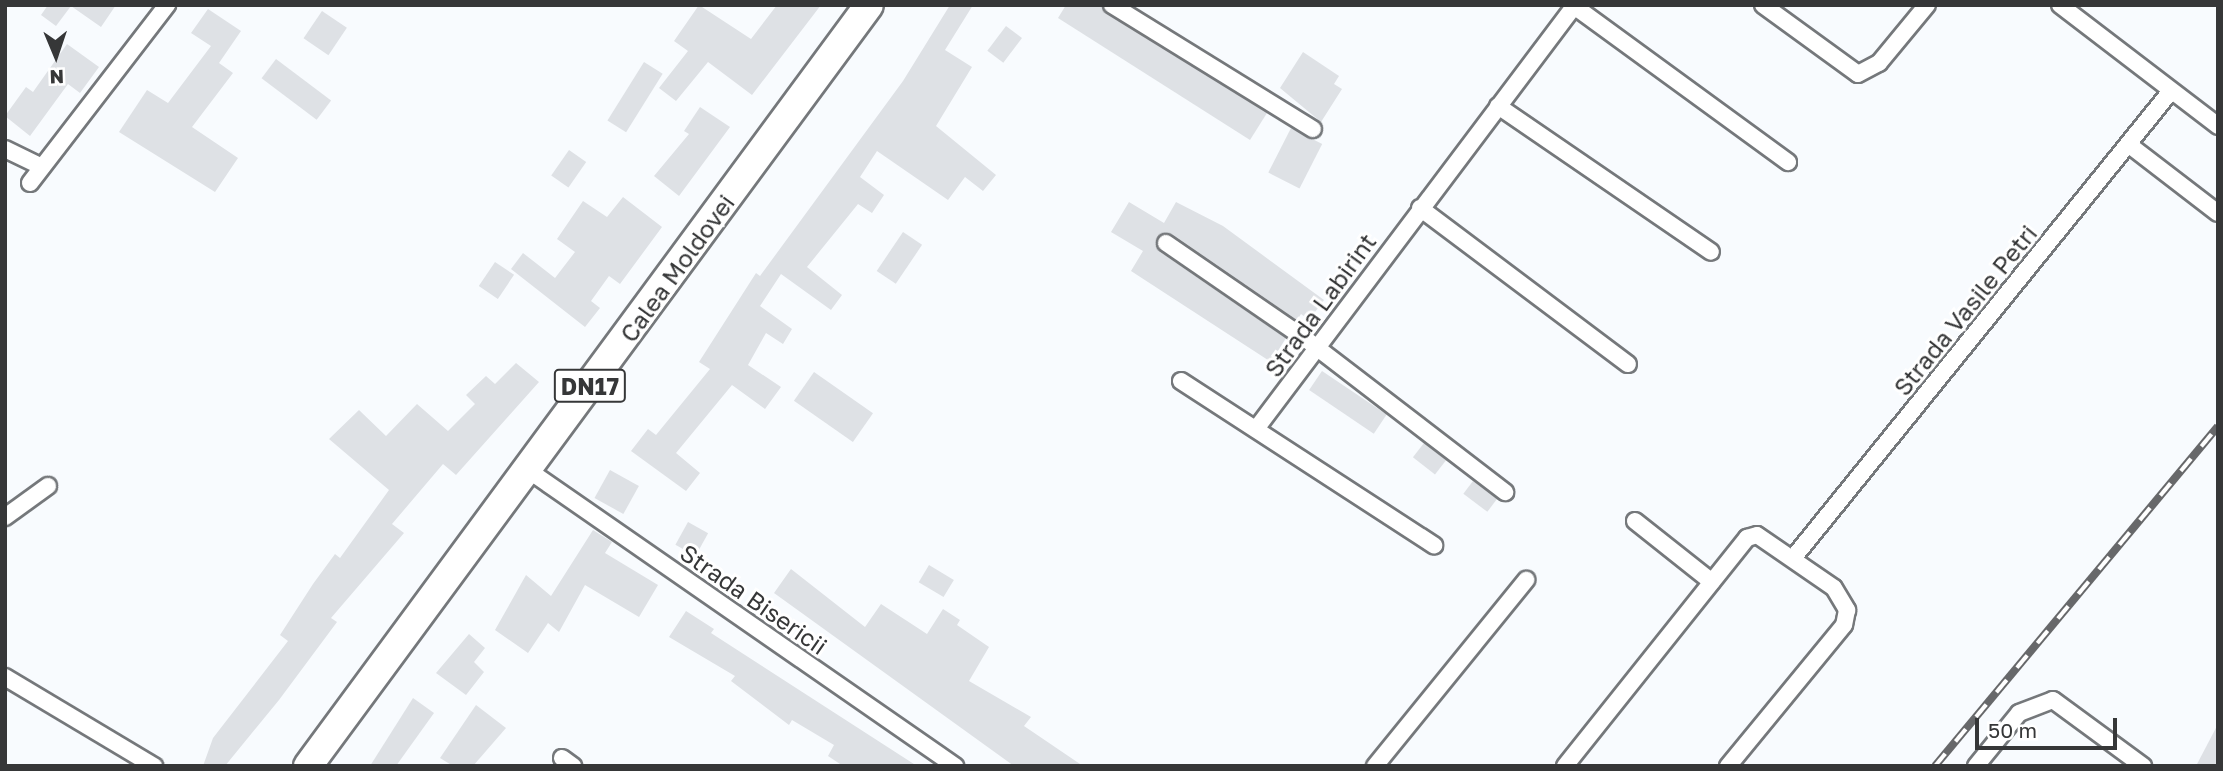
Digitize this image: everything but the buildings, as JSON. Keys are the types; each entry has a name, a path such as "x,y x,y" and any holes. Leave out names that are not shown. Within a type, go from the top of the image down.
{"highway":[{"name":"Calea Moldovei","path":"308,766 869,5"}],"street":[{"path":"30,183 167,5"},
{"path":"1112,5 1313,130"},
{"path":"1763,5 1858,74 1879,63 1927,5"},
{"path":"2060,5 2218,126"},
{"name":"Strada Labirint","path":"1256,429 1574,6 1788,162"},
{"name":"Strada Vasile Petri","path":"1794,557 2171,91"},
{"path":"1498,106 1711,252"},
{"path":"2127,144 2218,213"},
{"path":"5,149 43,167"},
{"path":"1420,208 1628,364"},
{"path":"1166,243 1505,492"},
{"path":"1181,381 1434,545"},
{"name":"Strada Bisericii","path":"528,470 955,766"},
{"path":"5,517 48,486"},
{"path":"1634,521 1712,582"},
{"path":"1565,766 1712,582 1756,535 1794,557 1843,598 1844,625 1728,766"},
{"path":"1375,766 1526,580"},
{"path":"5,677 154,766"},
{"path":"1976,766 2019,713 2053,700 2143,766"}],"railway":[{"path":"1935,766 2218,426"}]}
